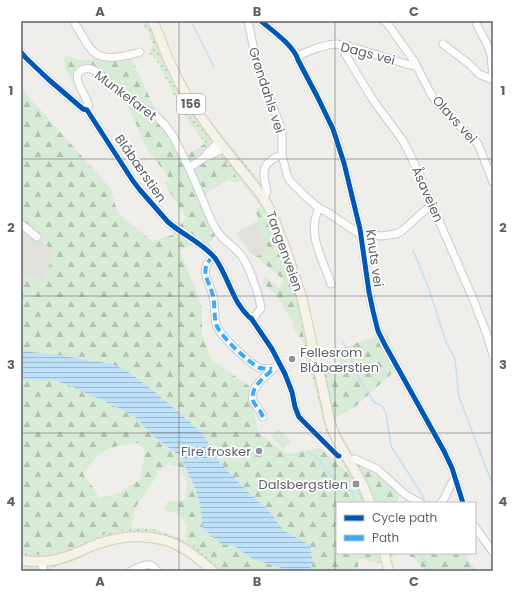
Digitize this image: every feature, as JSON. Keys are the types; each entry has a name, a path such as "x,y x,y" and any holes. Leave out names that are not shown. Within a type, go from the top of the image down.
{"main road":[{"name":"Tangenveien","path":"153,21 167,56 185,93 198,114 221,145 263,197 275,220 302,298 329,418 335,435 362,483 370,502"},
{"path":"21,560 43,566 51,561 64,558 104,542 128,537 142,537 163,540 179,546 195,556 213,571"},
{"path":"384,554 389,571"}],"street":[{"path":"73,21 80,30 88,46 96,54 114,58 140,52"},
{"name":"Grøndahls vei","path":"248,21 257,65 282,130 282,155 290,181 302,194 319,208 328,212 360,234"},
{"name":"Knuts vei","path":"262,21 291,47 297,56 333,129 344,163 357,214 369,292 378,331 444,451 452,468 463,502"},
{"name":"Olavs vei","path":"384,21 414,61 430,92 438,103 478,144 493,182"},
{"path":"443,44 469,64 479,74 493,79 491,55 477,25"},
{"name":"Dags vei","path":"297,56 317,48 333,44 348,46 416,66"},
{"name":"Åsaveien","path":"342,45 345,54 373,100 404,143 482,319 493,355"},
{"name":"Blåbærstien","path":"21,52 60,90 83,109 87,110 126,170 148,200 168,222 210,252 226,276 238,304 249,318 252,318 272,349 287,378 299,417 317,435"},
{"name":"Munkefaret","path":"87,110 89,105 80,87 78,76 80,71 89,68 97,72 124,96 149,111 166,126 174,138 189,168 212,222 222,237 241,255 246,265 256,290 261,308 252,318"},
{"path":"189,168 205,157 209,156 221,145"},
{"path":"263,197 267,192 264,175 266,167 271,160 282,155"},
{"path":"360,234 382,236 396,234 402,231 432,204"},
{"path":"319,208 314,222 315,235 317,246 331,284"},
{"path":"21,224 37,237"},
{"path":"213,256 206,265 205,272 213,296 216,324 219,330 250,361 259,367 272,369"},
{"path":"263,417 260,410 253,402 252,393 272,369 280,365"},
{"path":"348,459 355,459 377,469 406,495 419,502"},
{"path":"442,502 454,478"},
{"path":"476,529 493,552"},
{"path":"131,571 149,564 152,565 157,571"}],"shaded area":[{"path":"256,222 268,248 256,257 250,253 236,233"},
{"path":"21,227 54,251 45,283 21,271"}],"green space":[{"path":"142,21 157,21 184,83 203,114 264,186 272,201 299,271 337,429 353,454 366,481 374,502 362,502 347,470 326,431 307,362 298,310 269,223 261,206 208,142 204,144 203,140 187,119 156,59 149,54 153,46 148,31 144,28"},
{"path":"68,56 80,60 128,57 132,60 164,127 182,158 208,142 240,181 234,182 228,180 201,197 216,232 213,239 209,242 212,249 210,250 203,244 189,247 180,251 194,284 202,310 202,336 212,360 249,386 258,433 287,454 320,448 348,473 362,502 336,502 336,554 377,554 380,563 365,559 358,559 359,571 309,571 313,563 310,545 284,531 270,512 220,463 203,434 112,364 37,353 21,349 21,271 45,282 54,251 21,227 21,88 111,189 117,212 152,241 172,235 186,218 164,183 169,179 147,149 118,86 96,67 89,65 82,65 78,69 75,74 75,82 73,82 66,70 64,57"},
{"path":"261,206 269,223 291,287 298,310 305,344 293,328 295,325 275,294 263,283 265,276 279,289 284,280 256,257 268,248 256,222 259,219 255,211"},
{"path":"386,333 401,365 356,406 334,419 323,371 339,367 343,348"},
{"path":"21,379 54,380 78,389 134,416 157,439 180,456 194,485 200,504 204,528 221,544 234,546 253,559 291,571 226,571 213,561 204,551 185,540 187,525 179,514 164,510 167,502 185,500 187,484 180,467 169,464 160,471 135,508 131,528 121,529 102,535 65,551 51,555 21,552","holes":["138,443 145,451 140,479 117,494 99,498 83,474 99,454 113,447"]},
{"path":"278,429 291,441 283,449 271,436"},
{"path":"353,454 370,461 399,495 397,502 374,502 366,481"},
{"path":"121,529 153,529 185,540 204,551 213,561 226,571 206,571 182,552 151,542 140,541 112,545 90,552 72,562 60,565 48,571 26,571 21,569 21,552 51,555 65,551 102,535"},
{"path":"389,554 405,554 390,556"},
{"path":"405,554 468,554 467,559 478,571 424,571 417,560"}],"water":[{"path":"21,349 37,353 112,364 127,371 155,392 203,434 220,463 270,512 284,531 310,545 313,563 309,571 291,571 253,559 234,546 221,544 203,528 200,504 194,485 180,456 157,439 134,416 116,407 78,389 54,380 21,379"}],"waterway":[{"path":"191,21 214,67"},
{"path":"413,250 429,289 446,342 455,359 459,397 493,486"},
{"path":"343,341 362,384 374,402 382,406 386,413 391,446 424,498"},
{"path":"308,452 320,460 336,481 352,492 355,502"},
{"path":"418,554 427,563 430,571"}],"marked path":[{"path":"213,256 205,271 213,296 215,321 218,329 222,335 249,361 260,368 272,369"},
{"path":"263,417 254,403 253,394 257,385 272,369"}],"cycle path":[{"path":"261,21 292,49 333,129 344,163 360,229 369,292 378,331 444,451 452,468 463,502"},
{"path":"21,52 48,79 83,109 87,110 133,181 168,222 204,247 215,258 222,269 239,305 251,318 272,349 285,374 299,417 339,456"}],"place":[{"name":"Fellesrom Blåbærstien","path":"292,359"},
{"name":"Fire frosker","path":"259,451"},
{"name":"Dalsbergstien","path":"356,484"}]}
